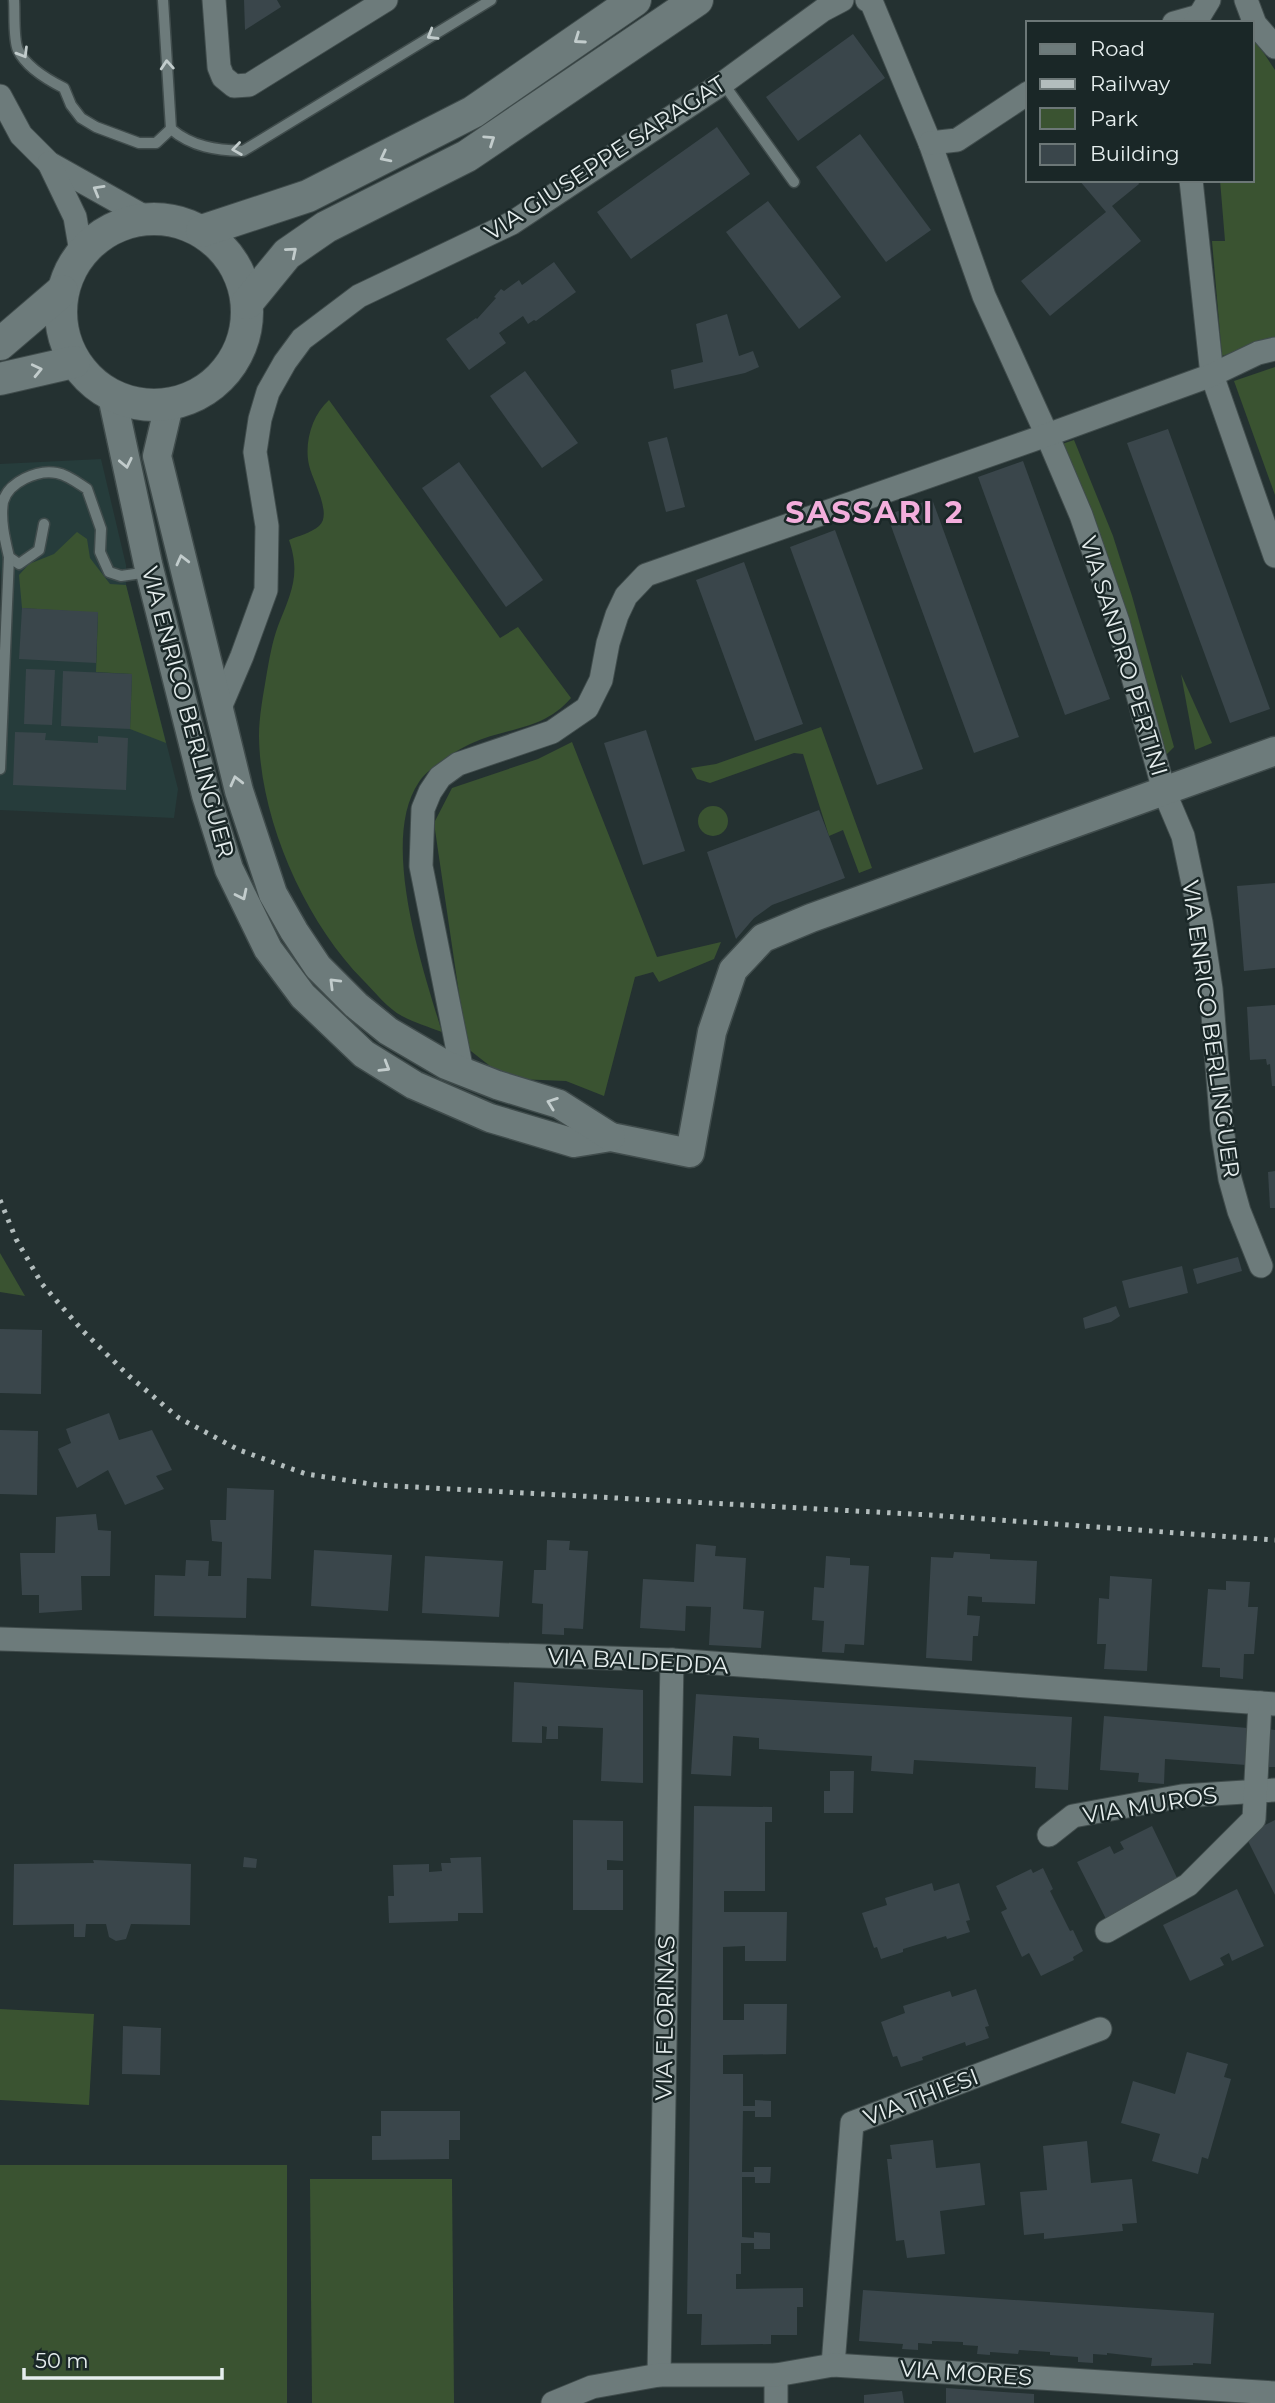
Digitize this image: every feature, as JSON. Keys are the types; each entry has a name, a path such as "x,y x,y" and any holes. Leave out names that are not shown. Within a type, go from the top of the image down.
{"main road":[{"path":"202,231 308,195 473,112 635,0"},
{"path":"247,303 287,254 326,227 467,156 697,0"},
{"path":"146,218 175,221 202,231 228,254 244,286 247,303 246,331 236,358 219,380 196,396 169,405 131,404 112,396 91,382 74,362 64,340 60,316 62,291 69,271 81,252 100,235 122,224 146,218"},
{"path":"0,345 62,291"},
{"path":"0,379 74,362"}],"street":[{"path":"214,0 219,67 223,77 234,86 249,85 386,0"},
{"name":"VIA GIUSEPPE SARAGAT","path":"219,710 266,590 267,526 255,452 260,419 268,392 302,339 359,296 512,223 723,83 823,10 842,0"},
{"path":"867,0 871,2 930,143 957,140 1026,94"},
{"path":"1246,0 1255,23 1275,47"},
{"path":"1179,21 1201,13"},
{"path":"0,96 22,135 50,163 146,218"},
{"name":"VIA SANDRO PERTINI","path":"930,143 984,296 1081,515 1118,622 1164,791"},
{"path":"50,163 75,217 81,252"},
{"path":"1191,182 1212,375 1275,556"},
{"path":"462,1072 421,866 423,809 429,792 440,777 458,764 552,732 587,708 601,680 617,615 626,596 646,575 1047,435 1212,375 1258,353 1275,349"},
{"name":"VIA ENRICO BERLINGUER","path":"112,396 148,564 206,795 225,857 268,948 303,996 364,1054 414,1085 490,1118 574,1147 611,1137"},
{"name":"VIA ENRICO BERLINGUER","path":"169,405 157,456 247,817 274,894 293,931 318,967 388,1031 446,1065 559,1104 611,1137 690,1153"},
{"name":"VIA SANDRO PERTINI","path":"690,1153 712,1032 733,971 762,938 1275,751"},
{"name":"VIA ENRICO BERLINGUER","path":"1164,791 1183,836 1201,922 1210,989 1222,1129 1230,1179 1239,1211 1261,1266"},
{"name":"VIA BALDEDDA","path":"0,1639 672,1661 1267,1703"},
{"name":"VIA FLORINAS","path":"659,2375 672,1661"},
{"name":"VIA MUROS","path":"1107,1931 1188,1885 1254,1819 1266,1790 1267,1703"},
{"name":"VIA MUROS","path":"1049,1835 1073,1816 1182,1796 1266,1790"},
{"name":"VIA THIESI","path":"834,2365 852,2123 1100,2029"},
{"name":"VIA MORES","path":"553,2403 592,2387 659,2375 776,2375 834,2365 1275,2393"},
{"path":"776,2375 776,2403"}],"lane":[{"path":"14,0 17,49 29,64 47,79 64,88 71,105 81,118 96,127 139,143 156,143 171,129"},
{"path":"163,0 171,129 183,140 203,146 243,151 491,0"},
{"path":"723,83 794,182"},
{"path":"0,769 9,557 2,513 4,499 12,488 25,478 57,473 87,489 101,529 100,552 109,572 121,576 142,573 148,564"},
{"path":"9,557 19,564 39,550 44,524"}],"shaded area":[{"path":"101,459 126,565 126,585 178,789 174,818 0,810 0,464"}],"green space":[{"path":"1254,38 1275,70 1275,338 1222,356 1212,241 1225,241 1220,182 1254,182"},
{"path":"1275,367 1275,495 1234,381"},
{"path":"329,400 500,638 518,627 571,698 560,709 536,723 484,738 450,755 423,777 408,807 403,837 408,906 442,1032 392,1009 342,956 322,929 305,899 277,835 261,768 259,729 266,678 274,638 293,584 293,552 289,540 312,531 323,521 323,505 309,465 308,448 314,421"},
{"path":"1074,440 1113,536 1132,596 1174,747 1165,756 1062,444"},
{"path":"77,532 87,539 90,558 110,584 126,585 166,743 130,729 132,674 96,672 98,613 22,608 19,575 29,564 54,554"},
{"path":"1181,674 1212,743 1195,750"},
{"path":"821,727 872,868 859,873 843,830 829,836 803,754 794,753 710,783 697,779 691,768 716,764"},
{"path":"572,742 657,957 721,942 714,959 659,982 653,972 635,977 604,1096 566,1081 517,1079 490,1066 467,1048 434,823 452,788 538,759"},
{"path":"713,806 724,810 728,821 724,832 713,836 702,832 698,821 702,810"},
{"path":"0,1253 25,1296 0,1292"},
{"path":"0,2009 94,2014 89,2105 0,2100"},
{"path":"0,2165 287,2165 287,2403 0,2403"},
{"path":"310,2179 452,2179 454,2403 312,2403"}],"building":[{"path":"244,0 277,0 281,7 245,30"},
{"path":"853,34 885,78 798,141 766,97"},
{"path":"717,127 750,174 631,259 597,212"},
{"path":"860,134 931,230 886,262 816,167"},
{"path":"1081,182 1138,182 1139,184 1112,206 1141,241 1050,316 1021,281 1106,212"},
{"path":"768,201 841,297 799,329 726,232"},
{"path":"554,262 576,292 536,321 528,324 523,316 499,333 506,343 469,370 446,339 477,319 501,289 504,291 519,280 522,285"},
{"path":"727,314 739,356 753,351 759,367 745,373 674,389 671,370 703,362 696,324"},
{"path":"525,371 578,443 542,468 490,396"},
{"path":"1168,429 1270,709 1230,723 1127,443"},
{"path":"667,437 685,507 666,512 648,442"},
{"path":"1023,461 1110,699 1065,715 978,477"},
{"path":"459,462 543,580 506,607 422,488"},
{"path":"932,499 1019,737 974,753 887,515"},
{"path":"835,530 923,769 877,785 790,547"},
{"path":"744,562 803,724 755,741 696,580"},
{"path":"22,608 98,612 96,663 19,659"},
{"path":"26,669 55,670 52,725 24,724"},
{"path":"63,671 132,674 130,729 61,726"},
{"path":"646,730 685,851 643,865 604,743"},
{"path":"15,732 46,733 45,740 98,743 98,736 128,738 126,790 13,785"},
{"path":"819,810 845,878 772,905 754,918 736,939 707,852"},
{"path":"1275,883 1275,968 1244,971 1237,886"},
{"path":"1275,1005 1275,1086 1272,1086 1270,1064 1267,1065 1266,1059 1250,1060 1247,1007"},
{"path":"1275,1171 1275,1208 1270,1208 1268,1172"},
{"path":"1238,1257 1242,1271 1197,1284 1193,1269"},
{"path":"1182,1266 1188,1293 1129,1308 1122,1281"},
{"path":"1116,1306 1120,1316 1111,1322 1085,1329 1083,1318"},
{"path":"0,1329 42,1330 41,1394 0,1393"},
{"path":"109,1413 119,1440 152,1430 172,1470 156,1476 164,1489 125,1505 108,1470 77,1488 58,1449 71,1443 66,1429"},
{"path":"0,1430 38,1431 37,1495 0,1494"},
{"path":"227,1488 274,1490 271,1579 247,1578 246,1618 154,1616 155,1575 185,1576 186,1560 209,1561 208,1576 221,1576 222,1542 212,1541 210,1520 226,1520"},
{"path":"96,1514 98,1530 111,1531 110,1576 81,1576 82,1610 39,1613 39,1595 22,1595 20,1553 55,1553 56,1517"},
{"path":"547,1540 570,1541 569,1550 588,1551 583,1629 564,1628 564,1635 542,1634 543,1604 532,1603 534,1570 546,1570"},
{"path":"696,1544 716,1546 715,1556 746,1558 743,1609 764,1611 761,1648 709,1645 711,1607 686,1606 685,1631 640,1628 643,1579 694,1582"},
{"path":"314,1550 392,1555 388,1611 311,1606"},
{"path":"954,1552 990,1554 990,1559 1037,1561 1035,1604 982,1602 982,1597 968,1596 967,1615 980,1616 978,1636 973,1636 972,1661 926,1658 931,1557 953,1558"},
{"path":"425,1556 503,1561 499,1617 422,1613"},
{"path":"826,1556 850,1558 850,1565 869,1566 864,1645 845,1644 844,1653 822,1652 824,1621 812,1620 814,1587 824,1588"},
{"path":"1110,1576 1152,1579 1147,1671 1104,1669 1106,1644 1097,1644 1099,1598 1109,1599"},
{"path":"1226,1581 1250,1582 1248,1607 1258,1607 1254,1654 1244,1654 1243,1679 1220,1677 1220,1668 1202,1667 1208,1589 1226,1590"},
{"path":"514,1682 643,1690 643,1783 601,1781 603,1728 558,1726 558,1739 546,1739 547,1727 542,1726 542,1743 512,1742"},
{"path":"696,1694 1072,1717 1068,1790 1035,1788 1036,1767 914,1760 913,1774 871,1771 872,1756 759,1749 759,1738 733,1736 731,1776 691,1774"},
{"path":"1104,1716 1248,1728 1246,1765 1165,1759 1164,1784 1138,1782 1139,1773 1100,1770"},
{"path":"1268,1729 1275,1730 1275,1767 1267,1767"},
{"path":"830,1771 854,1771 853,1813 824,1813 824,1791 830,1791"},
{"path":"694,1806 772,1807 772,1822 765,1822 765,1891 724,1891 724,1912 787,1912 786,1961 745,1961 745,1946 723,1947 723,2020 744,2020 744,2004 787,2004 786,2054 723,2055 723,2074 743,2074 743,2106 755,2106 755,2100 771,2101 771,2117 755,2117 755,2111 743,2111 742,2172 754,2172 754,2167 771,2167 770,2183 755,2183 755,2177 742,2177 742,2237 754,2238 754,2232 770,2233 770,2249 754,2249 754,2243 741,2243 741,2274 736,2274 736,2289 803,2288 803,2307 797,2307 797,2335 771,2335 771,2344 701,2345 702,2314 687,2314"},
{"path":"573,1820 623,1821 623,1861 607,1860 607,1870 623,1870 623,1910 573,1910"},
{"path":"1275,1820 1275,1895 1245,1835"},
{"path":"1152,1826 1179,1882 1106,1919 1077,1862 1110,1846 1114,1854 1124,1849 1120,1842"},
{"path":"244,1857 257,1859 256,1868 243,1867"},
{"path":"481,1857 483,1913 458,1913 458,1921 389,1923 388,1896 394,1896 393,1865 429,1864 429,1872 442,1871 441,1863 451,1863 450,1858"},
{"path":"93,1860 191,1864 190,1925 131,1924 126,1939 116,1941 109,1937 106,1924 86,1924 85,1937 74,1937 74,1924 13,1925 14,1864 94,1863"},
{"path":"1043,1868 1053,1889 1050,1891 1083,1951 1073,1957 1074,1960 1041,1976 1029,1953 1022,1957 1001,1912 1007,1909 996,1886 1031,1869 1033,1873"},
{"path":"932,1883 934,1891 959,1883 970,1920 966,1921 970,1932 903,1949 903,1952 881,1959 877,1947 874,1948 862,1913 887,1905 885,1898"},
{"path":"1237,1889 1264,1946 1232,1961 1229,1953 1220,1958 1224,1965 1190,1981 1163,1925"},
{"path":"976,1989 989,2026 985,2027 989,2038 966,2046 965,2042 901,2067 897,2056 893,2057 881,2022 905,2013 903,2006 950,1991 952,1997"},
{"path":"123,2026 161,2028 160,2075 122,2074"},
{"path":"1187,2052 1228,2064 1224,2077 1231,2079 1208,2159 1202,2157 1198,2174 1152,2161 1160,2134 1121,2123 1133,2081 1175,2094"},
{"path":"381,2111 460,2111 460,2140 449,2140 449,2159 372,2160 372,2136 381,2136"},
{"path":"933,2140 936,2168 980,2163 985,2205 940,2211 945,2254 907,2258 904,2240 896,2241 887,2159 892,2159 890,2145"},
{"path":"1087,2141 1091,2183 1132,2179 1137,2223 1122,2224 1123,2231 1044,2239 1044,2233 1024,2235 1020,2192 1047,2190 1043,2146"},
{"path":"863,2290 1214,2313 1211,2364 1151,2366 1152,2358 1107,2353 1093,2354 1093,2363 1078,2362 1078,2357 1050,2355 1050,2352 1019,2350 1018,2354 977,2354 978,2346 963,2345 963,2342 918,2343 918,2350 902,2349 903,2344 859,2341"},
{"path":"946,2388 1034,2394 1034,2403 946,2403"},
{"path":"902,2391 904,2403 864,2403 864,2395"}],"railway":[{"path":"0,1200 16,1239 42,1284 83,1331 129,1376 179,1418 239,1450 306,1474 377,1485 930,1515 1275,1540"}],"district":[{"name":"SASSARI 2","path":"875,513"}]}
